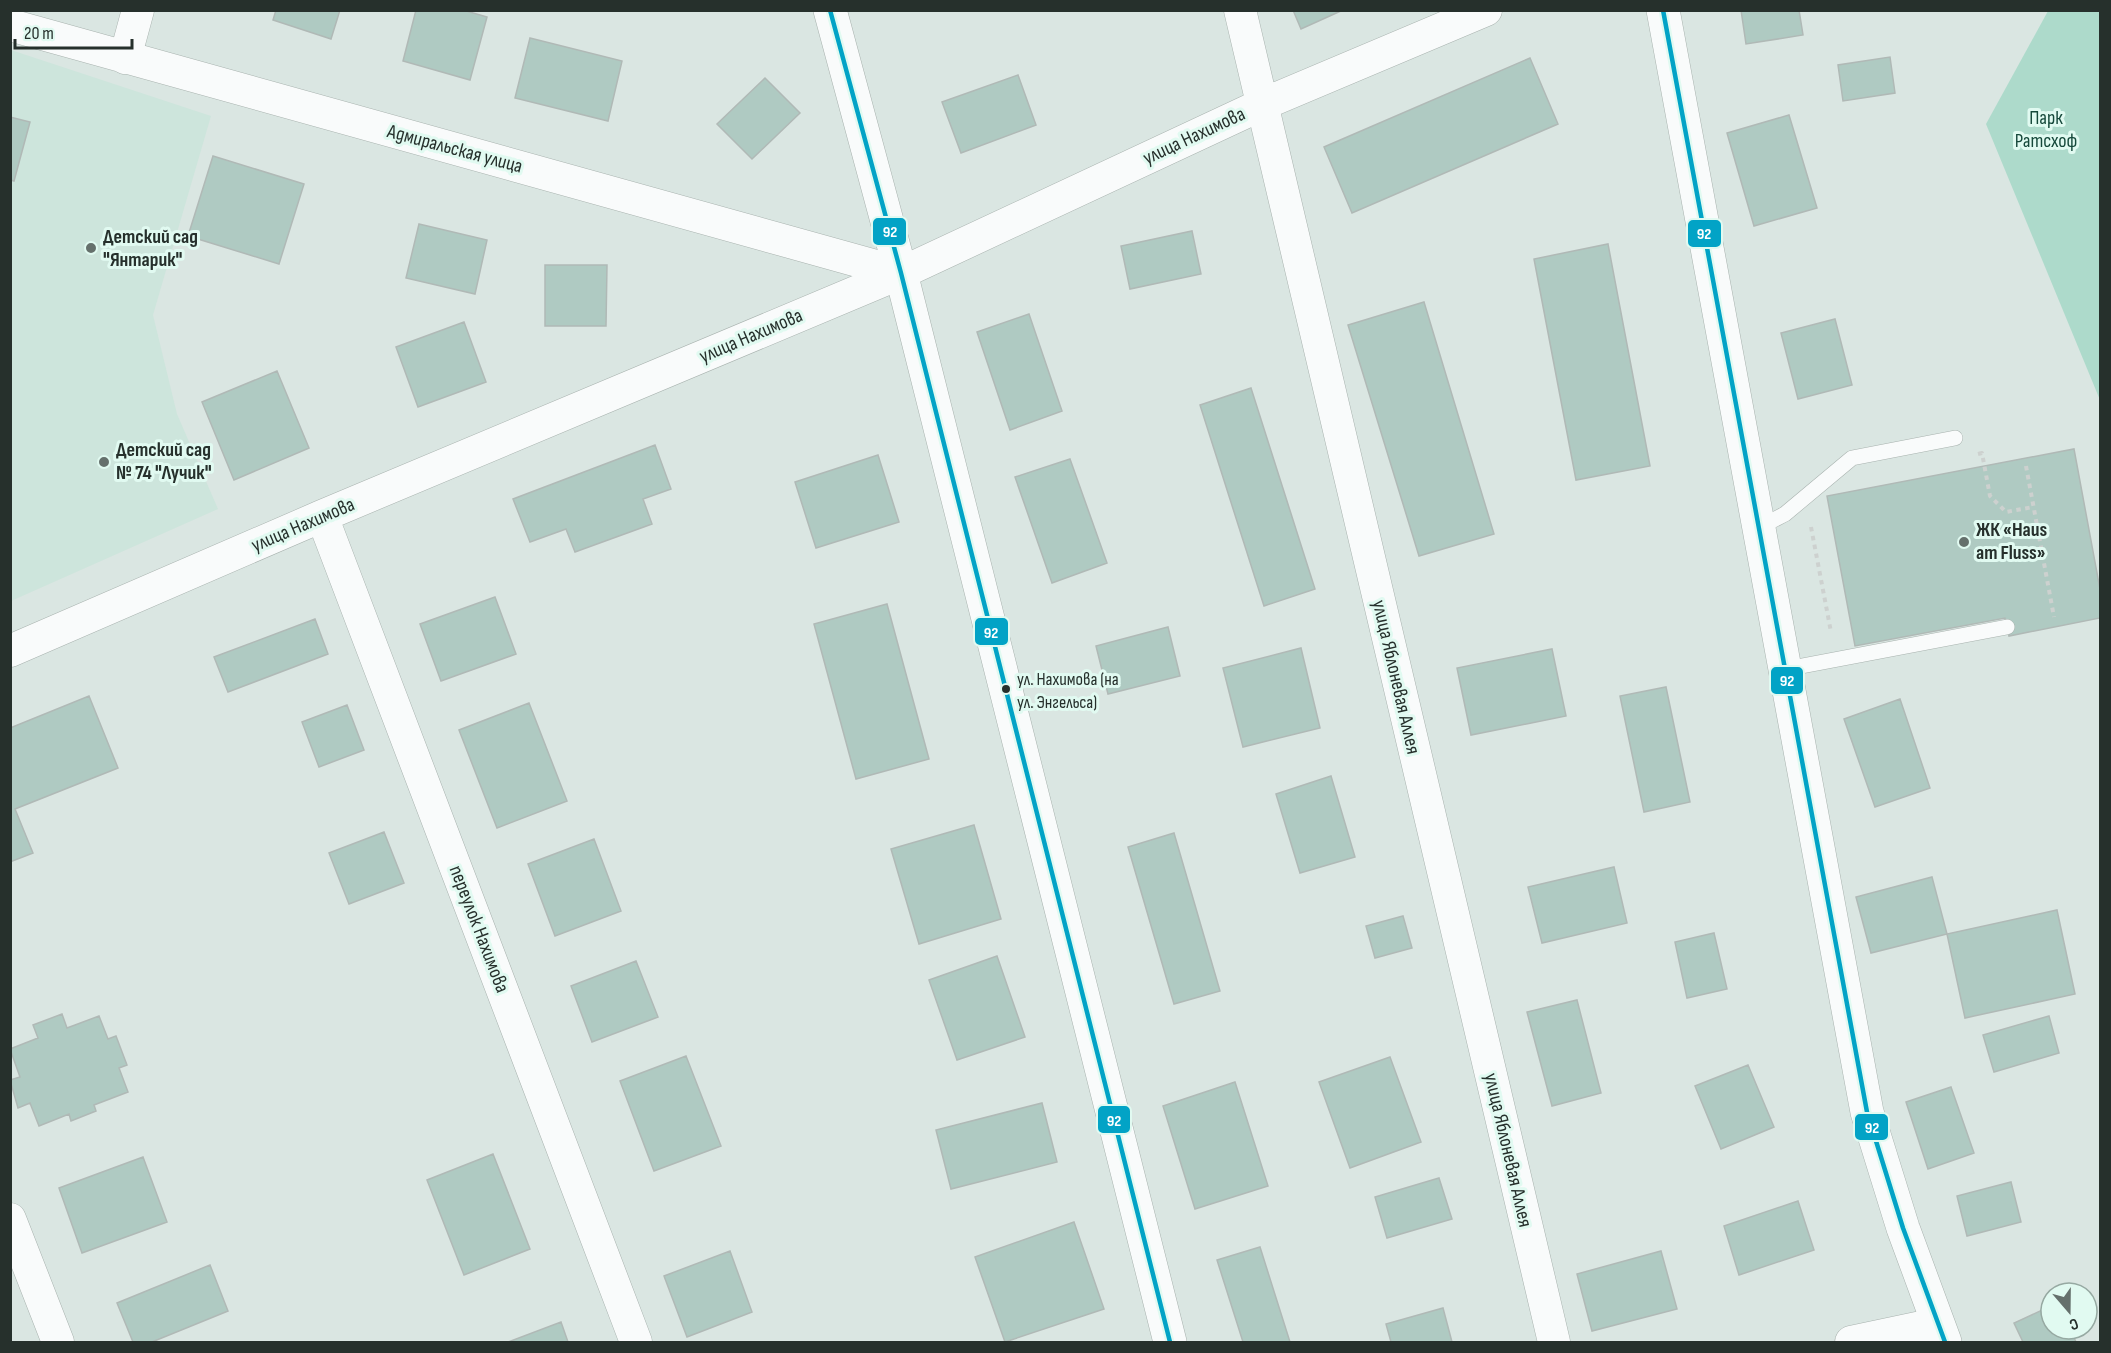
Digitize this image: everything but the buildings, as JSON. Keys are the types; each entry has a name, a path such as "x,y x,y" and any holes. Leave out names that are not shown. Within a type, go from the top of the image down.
{"street":[{"path":"125,58 138,10"},
{"path":"830,10 901,273 1170,1342"},
{"name":"улица Яблоневая Аллея","path":"1240,10 1260,105 1554,1342"},
{"name":"улица Нахимова","path":"10,651 322,516 901,273 1260,105 1486,10"},
{"path":"1663,10 1867,1112 1903,1228 1940,1333 1851,1342"},
{"name":"Адмиральская улица","path":"10,25 901,273"},
{"name":"переулок Нахимова","path":"322,516 636,1342"},
{"path":"10,1220 48,1339"}],"lane":[{"path":"1760,527 1785,514 1852,458 1955,438"},
{"path":"1786,669 2007,627"}],"path":[{"path":"1985,466 1990,496 2006,512 2033,507"},
{"path":"2025,466 2054,617"},
{"path":"1805,496 1836,659"}],"shaded area":[{"path":"11,50 211,116 153,315 177,414 218,509 11,601 10,180 29,122 11,117"}],"green space":[{"name":"Парк Ратсхоф","path":"2048,11 2100,11 2100,400 1986,124"}],"transit line":[{"name":"92","path":"830,10 901,273 1170,1342"},
{"name":"92","path":"1663,10 1867,1112 1903,1228 1945,1342"}],"place":[{"name":"Детский сад \"Янтарик\"","path":"91,248"},
{"name":"Детский сад № 74 \"Лучик\"","path":"104,462"},
{"name":"ЖК «Haus am Fluss»","path":"1964,542"},
{"name":"ул. Нахимова (на ул. Энгельса)","path":"1006,689"}]}
